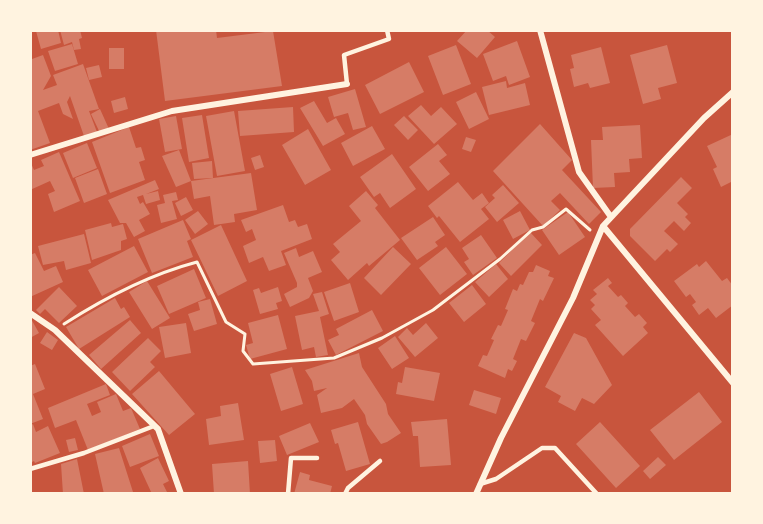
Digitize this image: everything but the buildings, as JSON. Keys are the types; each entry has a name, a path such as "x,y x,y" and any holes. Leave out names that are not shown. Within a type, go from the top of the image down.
{"street":[{"path":"540,30 579,172 611,217"},
{"path":"30,155 172,111 347,84"},
{"path":"476,494 501,438 573,298 603,226 704,118 733,92"},
{"path":"603,226 733,383"},
{"path":"30,313 55,330 158,429 181,494"}],"lane":[{"path":"347,84 344,55 390,39 387,30"},
{"path":"30,469 84,453 154,426"},
{"path":"480,484 496,479 542,448 555,448 597,494"},
{"path":"288,494 291,458 317,458"},
{"path":"345,494 348,488 380,461"}],"path":[{"path":"55,330 106,297 172,269 197,262 226,322 245,334 243,351 253,364 334,358 382,338 433,310 500,259 532,230 543,227 566,209 598,238"}]}
